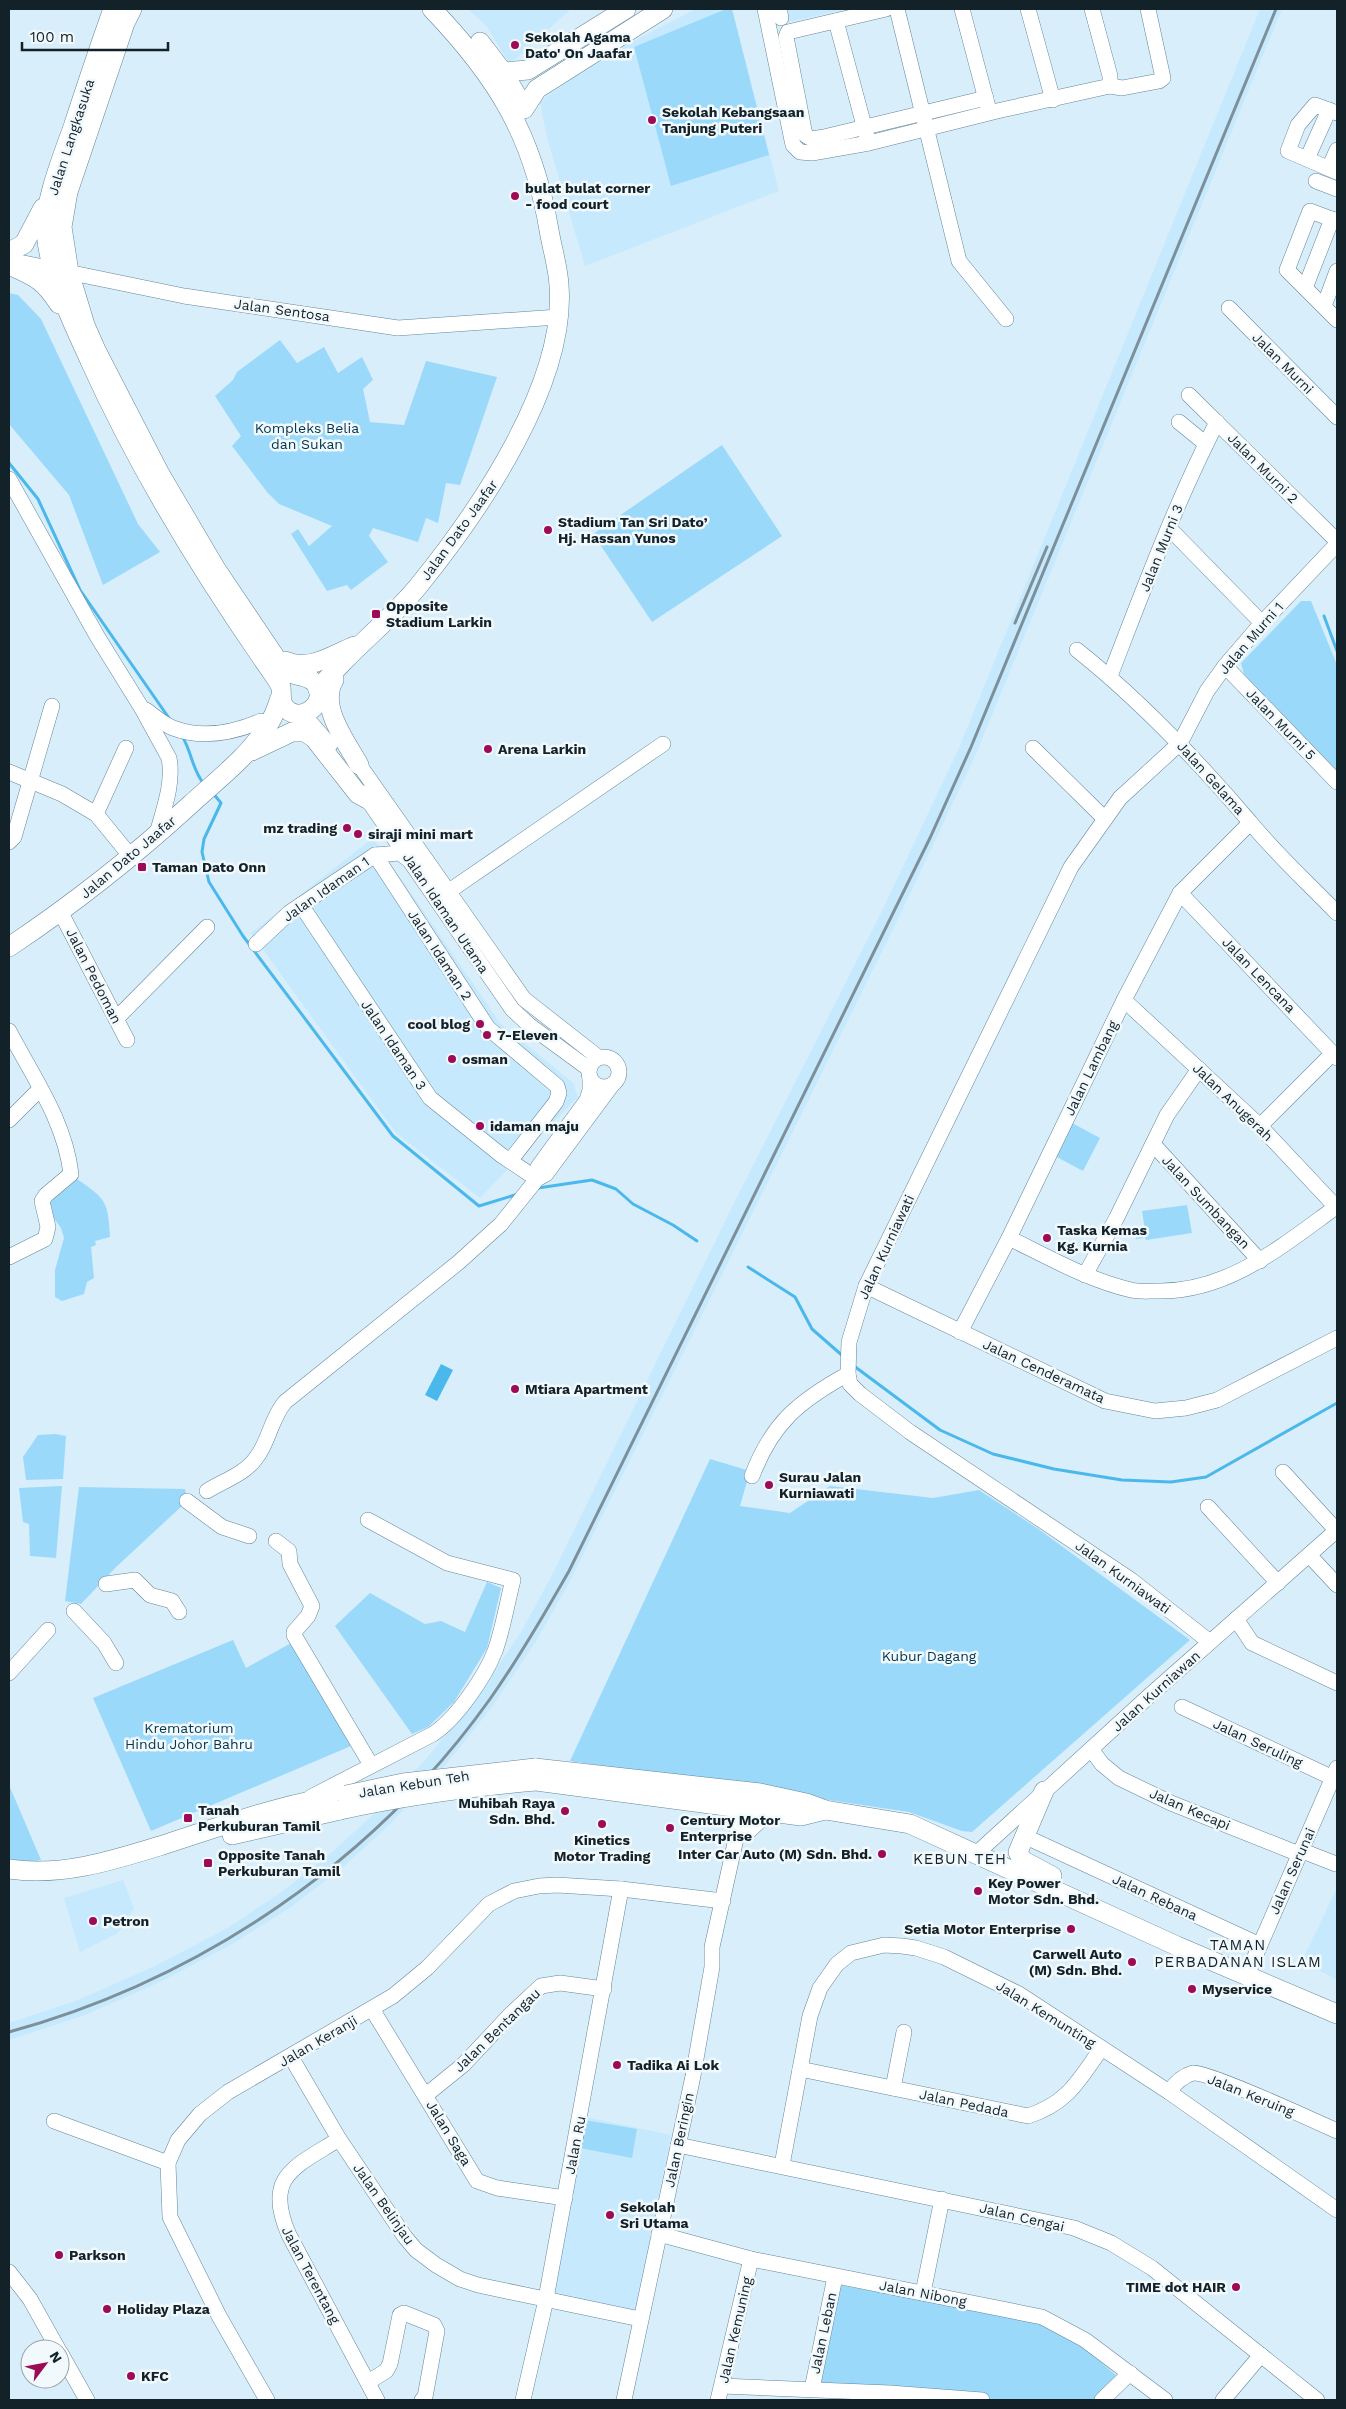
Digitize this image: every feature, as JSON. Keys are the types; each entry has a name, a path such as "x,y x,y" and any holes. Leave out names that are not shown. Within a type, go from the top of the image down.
{"main road":[{"path":"76,333 61,270 62,227 68,192 125,23 132,9"},
{"name":"Jalan Dato Jaafar","path":"9,947 132,858 246,754 302,714 310,712 310,687 357,647 419,585 488,493 534,403 551,354 558,317 559,286 537,176 516,120 482,65 432,9"},
{"name":"Jalan Dato Jaafar","path":"449,9 468,28 503,72 524,110 542,155 558,213 565,264 559,286"},
{"path":"503,72 528,70 626,9"},
{"path":"524,110 537,88 663,9"},
{"name":"Jalan Langkasuka","path":"61,270 45,231 51,192 110,11"},
{"path":"9,252 24,244 51,192"},
{"path":"9,265 36,277 48,287 76,333 116,420 181,535 249,630 284,670 310,687"},
{"path":"61,270 96,350 156,466 249,630 281,693 284,706 291,713 302,714"},
{"path":"249,630 286,662 296,665 308,665 357,647"},
{"path":"246,754 270,703 272,691 269,678 249,630"},
{"path":"357,647 332,684 330,694 335,723 359,764"},
{"path":"281,693 284,683 310,687"},
{"name":"Jalan Dato Jaafar","path":"246,754 269,725 281,693"},
{"path":"246,754 292,732 305,732 314,738 358,794 368,800"},
{"name":"Jalan Kebun Teh","path":"535,1774 724,1806 774,1804"},
{"name":"Jalan Kebun Teh","path":"9,1880 54,1884 76,1882 403,1783 535,1774 709,1788 774,1804 802,1816 825,1810 910,1824 1337,2014"},
{"path":"709,1788 747,1806"},
{"path":"1044,1791 1024,1836 1018,1852 1019,1856 1022,1860 1059,1881 1071,1897"},
{"name":"Jalan Kebun Teh","path":"9,1869 50,1872 97,1864 306,1800 343,1802"},
{"path":"724,1806 742,1830 759,1819 774,1804"}],"street":[{"path":"765,9 793,145 800,152 812,153 868,143 928,128 988,105"},
{"path":"886,9 788,32 786,37 805,135 812,139 924,112 1053,100 1110,86 1122,88 1159,81 1162,78 1148,9"},
{"path":"897,9 928,128 959,262 1006,319"},
{"path":"962,9 988,105"},
{"path":"1028,9 1053,100"},
{"path":"1092,9 1110,76 1110,86"},
{"path":"836,21 868,143"},
{"path":"1307,159 1327,109"},
{"path":"1327,109 1298,125 1288,151 1333,170 1337,150"},
{"path":"1316,181 1337,189"},
{"path":"1306,288 1335,220 1310,211 1287,270 1337,320"},
{"name":"Jalan Sentosa","path":"9,260 184,296 398,328 558,317"},
{"path":"1324,306 1337,272"},
{"name":"Jalan Murni","path":"1229,308 1337,418"},
{"name":"Jalan Murni 2","path":"1188,395 1337,542"},
{"path":"1179,422 1206,444"},
{"name":"Jalan Murni 3","path":"1110,676 1169,528 1217,422"},
{"path":"9,479 97,636 162,742 171,767 167,796 156,836"},
{"path":"1169,528 1262,622"},
{"name":"Jalan Murni 1","path":"1180,743 1207,691 1225,666 1262,622 1337,542"},
{"name":"Jalan Gelama","path":"1077,650 1110,676 1180,743 1250,823 1337,913"},
{"name":"Jalan Murni 5","path":"1225,666 1337,782"},
{"name":"Jalan Idaman Utama","path":"310,687 326,718 359,764 443,895 524,999 592,1068 593,1082 602,1087 612,1085"},
{"path":"9,842 14,837 52,706"},
{"path":"141,708 173,728 189,732 208,734 237,730 262,721"},
{"name":"Jalan Idaman Utama","path":"302,714 327,740 411,862 443,895"},
{"name":"Jalan Kurniawati","path":"1180,743 1120,798 1064,879 866,1286 849,1342 848,1371 850,1384 886,1415 1131,1580 1210,1642"},
{"path":"443,895 664,744"},
{"path":"96,814 126,748"},
{"path":"1033,748 1105,819"},
{"path":"9,772 79,802 96,814 115,834 132,858"},
{"name":"Jalan Idaman 1","path":"375,855 384,832 382,820"},
{"name":"Jalan Lambang","path":"960,1332 1009,1238 1124,1000 1180,893 1250,823"},
{"name":"Jalan Idaman 1","path":"256,944 301,905 375,855 400,853 411,862"},
{"name":"Jalan Idaman 2","path":"375,855 488,1028 557,1086 559,1094 556,1102 510,1161"},
{"name":"Jalan Lencana","path":"1180,893 1335,1055"},
{"name":"Jalan Idaman 3","path":"301,905 430,1098 510,1161 531,1188"},
{"name":"Jalan Pedoman","path":"60,911 127,1040"},
{"path":"116,1019 207,927"},
{"name":"Jalan Anugerah","path":"1124,1000 1260,1126 1337,1208"},
{"path":"9,1031 13,1051 40,1089 60,1128 71,1174 46,1195 42,1201 48,1227 45,1239 9,1257"},
{"path":"1260,1126 1335,1055"},
{"name":"Jalan Idaman Utama","path":"206,1491 248,1467 257,1458 279,1409 459,1262 501,1224 531,1188 546,1174 619,1078 619,1067 608,1057 592,1068"},
{"name":"Jalan Idaman Utama","path":"531,1188 538,1167 587,1100 592,1068"},
{"path":"1085,1275 1167,1115 1199,1069"},
{"path":"9,1120 40,1089"},
{"name":"Jalan Sumbangan","path":"1152,1144 1260,1261"},
{"path":"1009,1238 1085,1275 1132,1290 1172,1291 1220,1281 1260,1261 1337,1208"},
{"name":"Jalan Cenderamata","path":"866,1286 1105,1401 1154,1411 1186,1408 1217,1400 1337,1338"},
{"path":"752,1476 761,1452 784,1420 815,1393 848,1371"},
{"path":"1283,1472 1337,1530"},
{"path":"188,1501 222,1527 249,1536"},
{"path":"1208,1508 1278,1583"},
{"path":"306,1800 433,1734 450,1721 495,1652 513,1580 447,1563 368,1520"},
{"name":"Jalan Kurniawan","path":"976,1854 1337,1530"},
{"path":"276,1541 289,1551 290,1564 302,1583 312,1606 310,1613 294,1632 294,1635 371,1765"},
{"path":"1310,1555 1337,1585"},
{"path":"106,1584 135,1580 150,1595 172,1601 179,1612"},
{"path":"74,1611 104,1643 116,1663"},
{"path":"1236,1619 1252,1643 1337,1683"},
{"path":"9,1673 48,1630"},
{"name":"Jalan Seruling","path":"1182,1707 1335,1773"},
{"name":"Jalan Kecapi","path":"1091,1749 1102,1764 1119,1778 1172,1803 1336,1864"},
{"name":"Jalan Serunai","path":"1247,1975 1335,1773"},
{"name":"Jalan Beringin","path":"712,1967 722,1948 747,1806"},
{"name":"Jalan Beringin","path":"624,2400 693,2076 712,1967 712,1947 742,1830"},
{"name":"Jalan Rebana","path":"1024,1836 1260,1945"},
{"name":"Jalan Keranji","path":"268,2400 219,2316 170,2217 168,2163 178,2140 200,2114 228,2092 372,2010 393,1996 427,1968 489,1904 506,1895 539,1886 621,1889 724,1901"},
{"name":"Jalan Ru","path":"523,2400 546,2299 621,1889"},
{"name":"Jalan Kemunting","path":"782,2165 810,2016 820,1988 837,1964 851,1953 884,1945 916,1948 944,1956 1019,1994 1169,2092 1337,2210"},
{"name":"Jalan Bentangau","path":"426,2095 463,2065 511,2014 541,1986 560,1983 604,1989"},
{"name":"Jalan Saga","path":"372,2010 478,2181 497,2188 565,2198"},
{"path":"894,2088 904,2032"},
{"name":"Jalan Pedada","path":"800,2069 1028,2116 1048,2110 1064,2098 1102,2049"},
{"name":"Jalan Belinjau","path":"291,2057 339,2139 393,2221 416,2250 460,2279 478,2286 640,2319"},
{"name":"Jalan Keruing","path":"1169,2092 1181,2078 1195,2073 1238,2088 1337,2131"},
{"path":"54,2121 168,2163"},
{"name":"Jalan Terentang","path":"339,2139 299,2164 287,2176 280,2188 278,2202 280,2216 288,2235 377,2400"},
{"name":"Jalan Cengai","path":"678,2144 725,2156 782,2165 1074,2228 1111,2243 1152,2268 1317,2400"},
{"path":"923,2293 942,2199"},
{"name":"Jalan Nibong","path":"659,2234 751,2259 1042,2318 1085,2340 1165,2400"},
{"name":"Jalan Kemuning","path":"720,2393 751,2259"},
{"path":"9,2272 30,2299 52,2339"},
{"name":"Jalan Leban","path":"812,2389 835,2277"},
{"path":"9,2286 42,2339"},
{"path":"368,2382 386,2371 390,2364 400,2315 404,2313 434,2326 437,2331 425,2397 422,2400"},
{"path":"1223,2400 1261,2356"},
{"path":"70,2370 87,2400"},
{"path":"1102,2400 1130,2373"},
{"path":"70,2389 76,2400"},
{"path":"720,2393 812,2389 982,2400"}],"shaded area":[{"name":"Sekolah Agama Dato' On Jaafar","path":"468,9 571,9 510,64 487,27"},
{"name":"Sekolah Kebangsaan Tanjung Puteri","path":"696,9 732,9 779,191 585,266 547,138 540,102 593,62"},
{"path":"775,9 847,9 779,24"},
{"path":"1260,9 1282,9 976,754 898,919 569,1583 536,1641 492,1707 447,1763 390,1824 342,1868 291,1907 234,1943 162,1981 85,2015 9,2040 9,2023 78,2000 155,1966 226,1929 280,1893 330,1854 377,1811 427,1758 478,1694 520,1634 552,1575 734,1203 881,913 959,748"},
{"path":"373,838 500,1023 573,1083 578,1097 480,1198 396,1133 251,933"},
{"path":"441,1364 453,1370 437,1401 425,1395"},
{"path":"123,1880 134,1908 118,1933 80,1952 64,1898"},
{"path":"1337,1888 1337,1980 1302,1961"},
{"name":"Sekolah Sri Utama","path":"585,2117 671,2135 635,2314 549,2295"}],"green space":[{"path":"726,9 732,9 769,155 671,186 634,47"},
{"path":"9,293 18,295 41,319 138,524 160,552 103,585 69,495 9,424"},
{"name":"Kompleks Belia dan Sukan","path":"280,340 297,363 324,347 338,373 362,357 373,380 363,389 370,422 404,425 426,361 497,377 460,485 446,483 438,523 426,518 418,542 373,528 369,536 388,562 351,590 347,585 327,591 291,534 298,529 309,546 332,526 279,504 267,492 232,446 241,436 215,396 233,380 237,372"},
{"path":"722,445 782,536 652,622 593,534"},
{"path":"1301,601 1311,601 1337,665 1337,771 1244,674 1241,663"},
{"path":"1072,1123 1100,1138 1083,1171 1055,1156"},
{"path":"77,1179 94,1191 104,1202 108,1216 110,1237 95,1241 96,1245 91,1247 94,1278 87,1282 84,1294 62,1301 55,1297 55,1270 64,1238 61,1228 45,1206 57,1193"},
{"path":"1187,1205 1192,1233 1146,1240 1145,1238 1136,1239 1134,1231 1145,1230 1142,1211"},
{"path":"55,1434 66,1436 63,1479 26,1480 23,1457 38,1435"},
{"name":"Kubur Dagang","path":"710,1459 750,1471 740,1506 790,1513 830,1486 933,1498 979,1490 1037,1528 1190,1640 972,1832 962,1831 909,1812 570,1761"},
{"path":"62,1486 56,1558 30,1556 29,1524 23,1522 19,1488"},
{"path":"79,1487 185,1489 187,1496 183,1505 115,1568 81,1604 65,1601"},
{"path":"487,1582 501,1588 487,1648 454,1702 428,1727 412,1734 335,1626 370,1593 425,1624 441,1621 465,1632"},
{"name":"Krematorium Hindu Johor Bahru","path":"233,1640 246,1668 293,1642 351,1746 151,1831 93,1698"},
{"path":"9,1785 41,1860 26,1863 9,1861"},
{"path":"585,2120 637,2129 632,2158 580,2148"},
{"path":"839,2285 1041,2322 1079,2343 1117,2376 1093,2400 996,2400 970,2394 819,2383"}],"waterway":[{"path":"9,463 38,499 80,590 171,721"},
{"path":"1324,616 1337,651"},
{"path":"182,736 197,773 204,784"},
{"path":"212,792 221,803 204,839 202,852 209,882 243,936 393,1136 479,1206 518,1194"},
{"path":"538,1188 592,1180 616,1189 633,1204 673,1225 697,1241"},
{"path":"748,1267 795,1297 812,1329 844,1357"},
{"path":"854,1366 940,1430 993,1454 1054,1469 1122,1480 1171,1482 1206,1477 1337,1403"}],"railway":[{"path":"9,2032 80,2009 149,1981 215,1946 278,1907 337,1862 393,1812 444,1758 490,1699 521,1652 569,1571 930,838 971,747 1276,9"},
{"path":"1015,623 1047,547"}],"place":[{"name":"Sekolah Agama Dato' On Jaafar","path":"515,45"},
{"name":"Sekolah Kebangsaan Tanjung Puteri","path":"652,120"},
{"name":"bulat bulat corner - food court","path":"515,196"},
{"name":"Stadium Tan Sri Dato’ Hj. Hassan Yunos","path":"548,530"},
{"name":"Opposite Stadium Larkin","path":"376,614"},
{"name":"Arena Larkin","path":"488,749"},
{"name":"mz trading","path":"347,828"},
{"name":"siraji mini mart","path":"358,834"},
{"name":"Taman Dato Onn","path":"142,867"},
{"name":"cool blog","path":"480,1024"},
{"name":"7-Eleven","path":"487,1035"},
{"name":"osman","path":"452,1059"},
{"name":"idaman maju","path":"480,1126"},
{"name":"Taska Kemas Kg. Kurnia","path":"1047,1238"},
{"name":"Mtiara Apartment","path":"515,1389"},
{"name":"Surau Jalan Kurniawati","path":"769,1485"},
{"name":"Muhibah Raya Sdn. Bhd.","path":"565,1811"},
{"name":"Tanah Perkuburan Tamil","path":"188,1818"},
{"name":"Kinetics Motor Trading","path":"602,1824"},
{"name":"Century Motor Enterprise","path":"670,1828"},
{"name":"Inter Car Auto (M) Sdn. Bhd.","path":"882,1854"},
{"name":"Opposite Tanah Perkuburan Tamil","path":"208,1863"},
{"name":"Key Power Motor Sdn. Bhd.","path":"978,1891"},
{"name":"Petron","path":"93,1921"},
{"name":"Setia Motor Enterprise","path":"1071,1929"},
{"name":"Carwell Auto (M) Sdn. Bhd.","path":"1132,1962"},
{"name":"Myservice","path":"1192,1989"},
{"name":"Tadika Ai Lok","path":"617,2065"},
{"name":"Sekolah Sri Utama","path":"610,2215"},
{"name":"Parkson","path":"59,2255"},
{"name":"TIME dot HAIR","path":"1236,2287"},
{"name":"Holiday Plaza","path":"107,2309"},
{"name":"KFC","path":"131,2376"}],"district":[{"name":"KEBUN TEH","path":"960,1859"},
{"name":"TAMAN PERBADANAN ISLAM","path":"1238,1954"}]}
